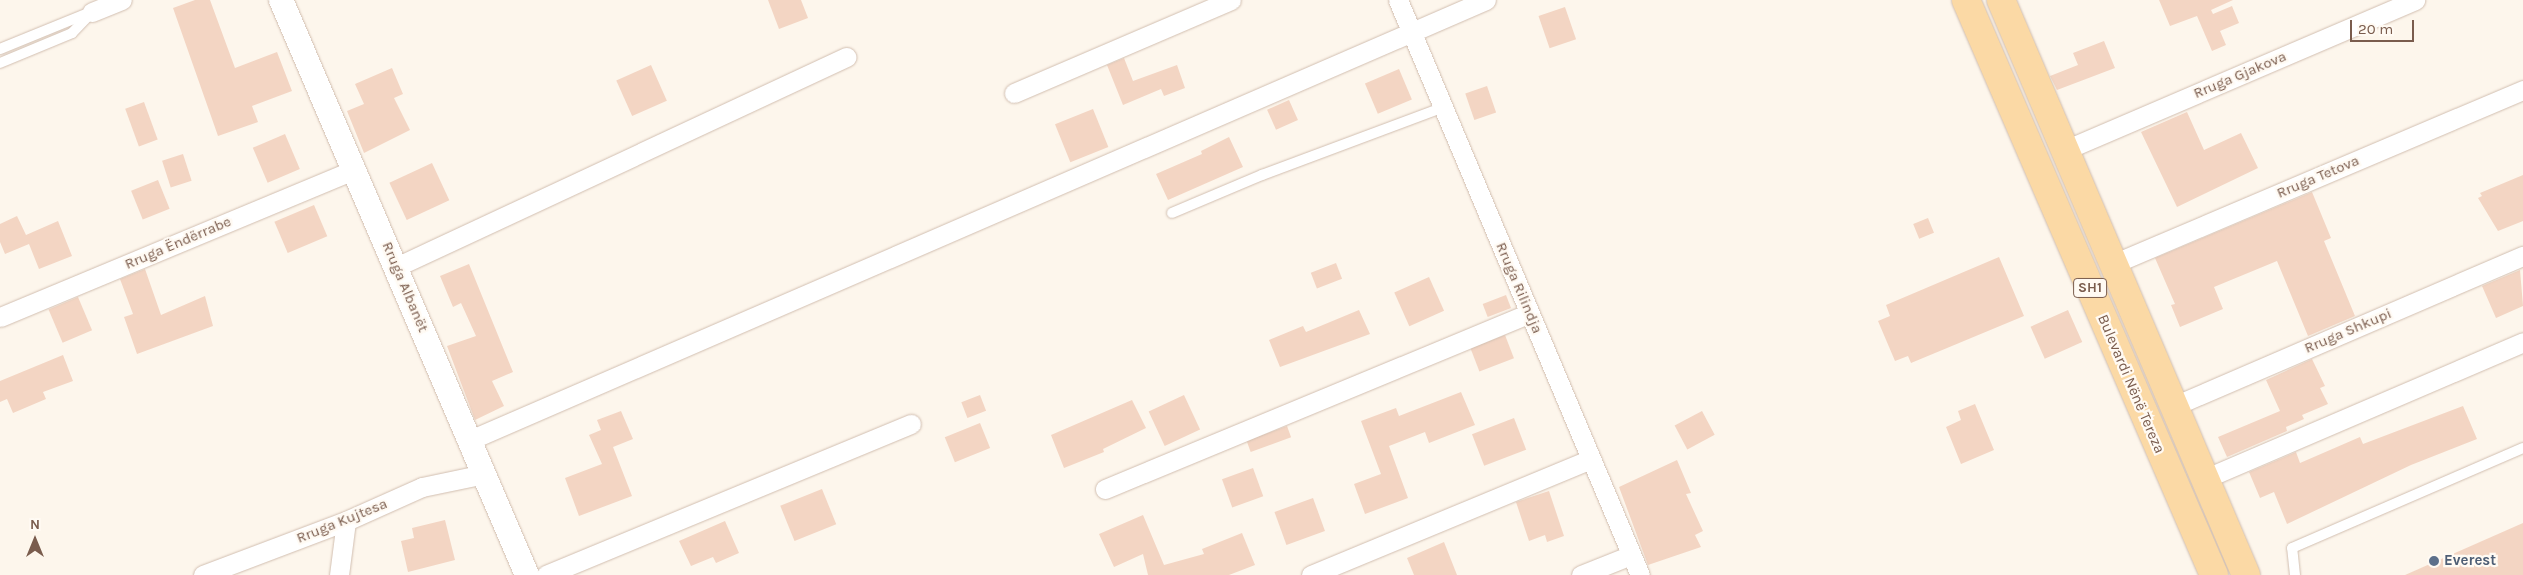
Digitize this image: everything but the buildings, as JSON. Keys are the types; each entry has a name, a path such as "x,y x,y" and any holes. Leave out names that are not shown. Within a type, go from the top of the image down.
{"main road":[{"name":"Bulevardi Nënë Tereza","path":"1966,0 2214,575"},
{"name":"Bulevardi Nënë Tereza","path":"2001,0 2246,575"}],"street":[{"path":"92,12 122,0"},
{"name":"Rruga Albanët","path":"281,0 355,169 527,575"},
{"path":"1014,93 1231,0"},
{"name":"Rruga Rilindja","path":"1398,0 1640,575"},
{"path":"470,440 1486,0"},
{"name":"Rruga Gjakova","path":"2065,150 2415,0"},
{"path":"396,267 846,57"},
{"name":"Rruga Tetova","path":"2113,264 2523,90"},
{"name":"Rruga Ëndërrabe","path":"0,317 355,169"},
{"name":"Rruga Shkupi","path":"2174,406 2523,256"},
{"path":"1105,489 1529,313"},
{"path":"2204,479 2523,342"},
{"path":"546,575 911,424"},
{"path":"1311,575 1591,459"},
{"name":"Rruga Kujtesa","path":"203,575 346,521 422,487 484,474"},
{"path":"339,575 346,521"},
{"path":"1581,575 1632,555"}],"lane":[{"path":"0,49 92,12"},
{"path":"0,63 72,33 92,12"},
{"path":"1172,213 1262,174 1444,107"},
{"path":"2295,575 2292,548 2523,448"}],"place":[{"name":"Everest","path":"2434,561"}]}
